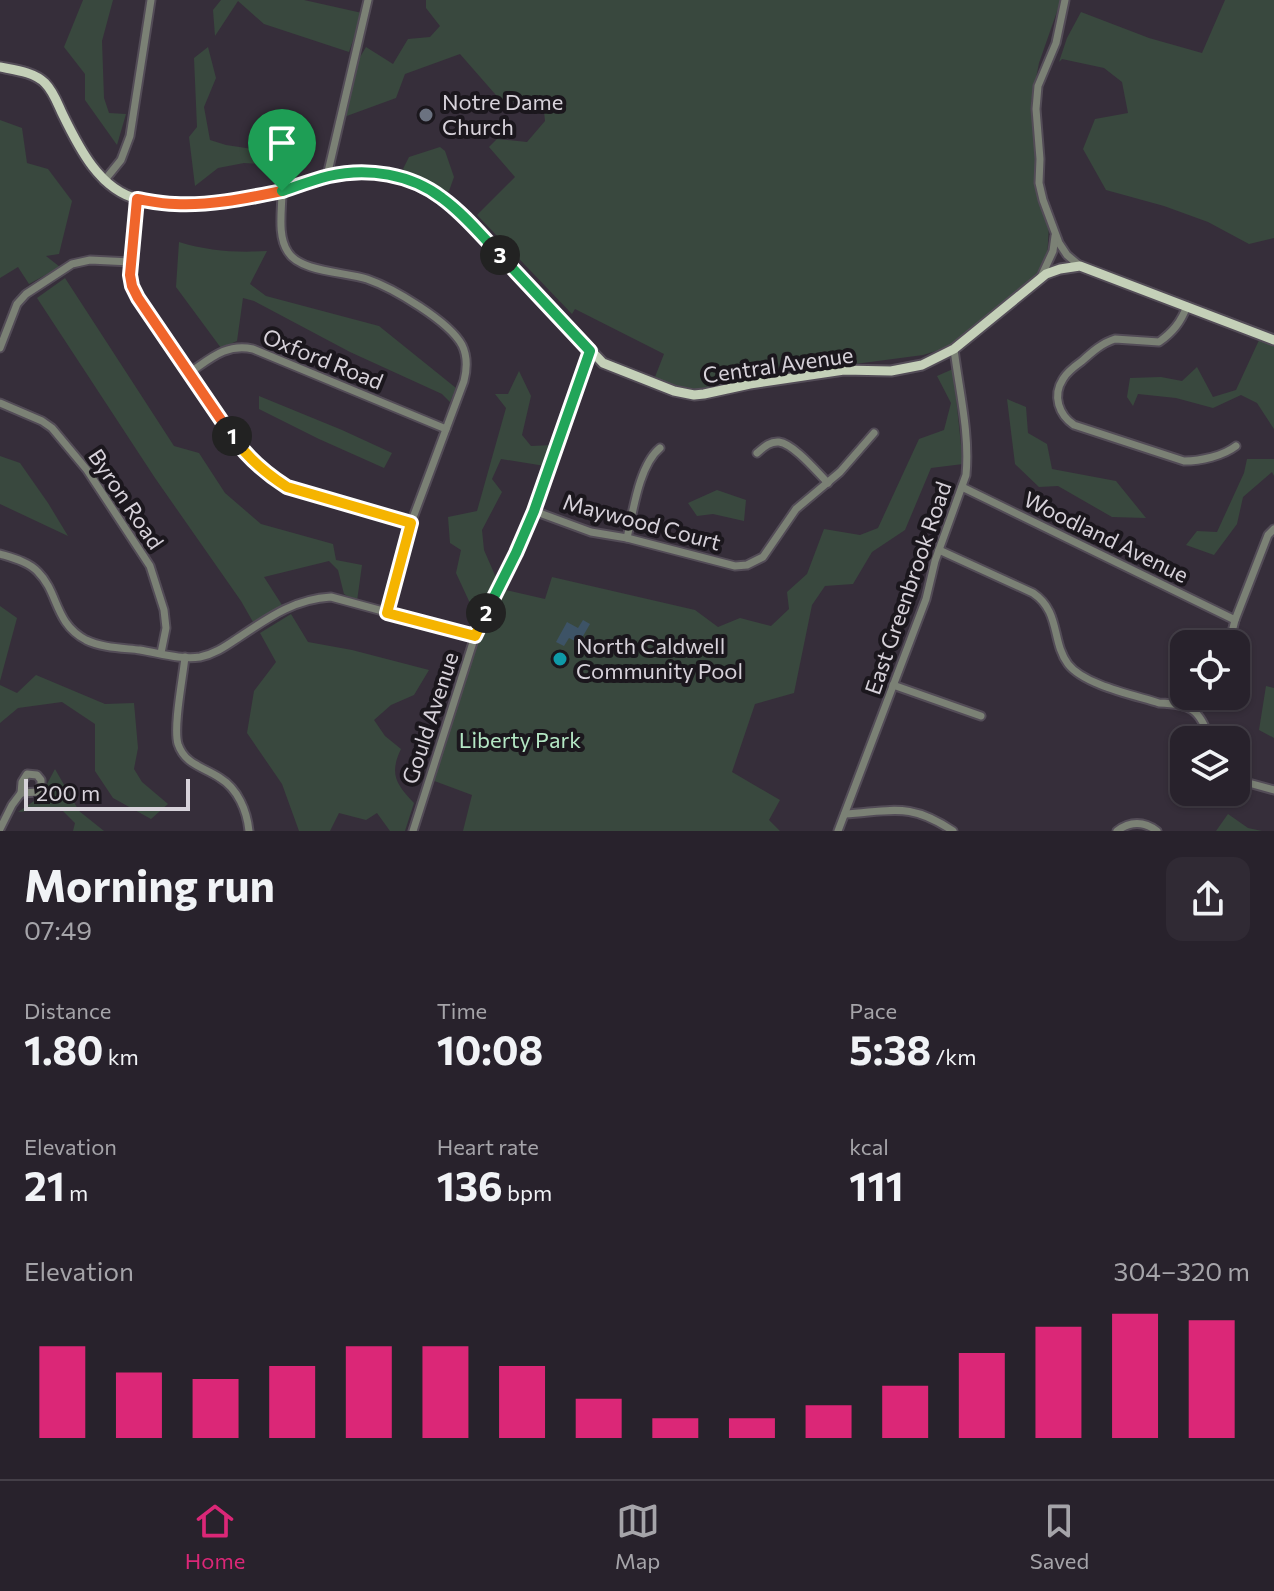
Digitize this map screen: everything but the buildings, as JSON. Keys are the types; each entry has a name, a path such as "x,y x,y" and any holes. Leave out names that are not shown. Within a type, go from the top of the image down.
{"main road":[{"name":"Central Avenue","path":"0,67 32,75 45,83 104,181 114,190 137,199 172,204 239,199 282,191 327,176 356,173 383,174 423,186 441,197 470,223 603,363 674,391 694,395 844,370 906,370 931,362 954,349 1039,279"},
{"path":"1039,279 1053,271 1080,266 1274,340"}],"street":[{"path":"104,181 121,160 130,136 151,0"},
{"path":"327,176 368,0"},
{"path":"1065,0 1056,43 1038,86 1039,183 1063,250 1080,266"},
{"path":"282,191 282,235 286,249 293,258 305,266 368,279 387,288 429,314 460,342 467,358 467,371 411,523 387,613"},
{"path":"137,199 130,275 132,286 239,445 271,477 287,487 411,523"},
{"path":"1039,279 1053,251 1055,232"},
{"path":"0,348 17,304 26,294 72,264 90,260 131,262"},
{"path":"1187,306 1175,328 1159,342 1115,339 1090,353 1062,380 1058,394 1060,410 1074,425 1184,461 1230,451 1236,446"},
{"name":"Oxford Road","path":"189,373 218,353 240,346 446,429"},
{"name":"East Greenbrook Road","path":"838,831 926,599 939,550 966,475 954,349"},
{"name":"Gould Avenue","path":"413,831 475,636 534,511 590,351"},
{"name":"Byron Road","path":"0,403 52,428 87,470 150,566 164,610 166,628 161,653"},
{"name":"Maywood Court","path":"534,511 591,532 627,538 735,566 747,565 763,557 796,509 840,472 874,433"},
{"path":"757,453 773,443 781,442 793,448 828,483"},
{"path":"627,538 638,488 651,457 660,448"},
{"name":"Woodland Avenue","path":"962,487 1235,620"},
{"path":"1232,630 1268,535 1274,529"},
{"path":"939,550 1041,599 1051,613 1064,656 1083,678 1159,703 1190,708 1205,726"},
{"path":"0,554 32,566 41,574 67,624 86,640 103,645 185,657 202,656 215,653 281,610 310,599 331,597 475,636"},
{"path":"185,657 176,729 179,746 194,765 220,777 231,788 244,808 249,831"},
{"path":"893,685 981,716"},
{"path":"1250,783 1274,790"},
{"path":"0,829 21,793"},
{"path":"845,814 911,810 937,820 953,831"},
{"path":"1117,831 1136,823 1157,831"}],"green space":[{"path":"83,0 113,0 102,41 104,98 109,113 126,114 117,145 85,100 85,74 64,47"},
{"path":"221,0 304,0 362,13 349,52 264,24 238,1 215,36 213,10"},
{"path":"426,0 1061,0 1039,63 1031,103 1038,188 1049,224 1047,260 1032,279 946,348 923,355 700,390 680,390 655,377 664,354 575,309 572,314 477,215 515,177 489,147 497,139 527,142 545,121 543,102 502,102 460,54 405,74 396,98 344,117 357,62 366,47 393,64 408,39 430,37 440,26 426,8"},
{"path":"1225,0 1274,0 1274,238 1249,244 1208,222 1106,190 1083,149 1095,119 1128,113 1122,82 1104,68 1062,59 1059,62 1081,12 1149,38 1202,53"},
{"path":"208,47 216,78 204,107 210,140 278,153 278,165 244,163 218,168 195,186 189,137 197,127 194,58"},
{"path":"0,120 22,128 27,163 48,169 72,201 59,254 46,256 60,267 29,284 18,267 0,278"},
{"path":"440,147 445,151 454,177 446,192 403,169 409,157"},
{"path":"179,242 223,251 267,251 250,284 266,296 379,326 456,388 450,402 442,394 243,298 237,341 221,348 176,287"},
{"path":"65,278 174,446 199,453 225,493 261,524 333,544 336,560 362,565 357,601 344,594 338,570 329,561 264,577 282,605 253,622 37,298"},
{"path":"1260,338 1274,343 1274,429 1257,403 1241,395 1213,408 1176,398 1138,394 1133,406 1127,397 1130,378 1161,377 1182,381 1197,367 1213,397 1236,390"},
{"name":"Liberty Park","path":"953,369 963,464 931,468 905,530 872,552 853,584 825,586 812,605 794,693 755,704 732,772 780,800 769,820 780,831 463,831 472,795 429,779 481,627 456,573 461,550 450,543 448,517 477,511 506,408 495,394 508,394 519,371 531,396 522,435 531,446 553,445 545,466 501,459 492,479 502,492 482,530 484,550 501,589 545,599 552,577 695,610 718,627 740,618 771,626 789,609 787,592 807,574 824,529 860,535 878,528 919,439 944,430 951,403 937,376"},
{"path":"259,396 392,453 384,468 259,409"},
{"path":"1007,399 1026,407 1028,433 1047,444 1052,469 1116,481 1146,518 1112,517 1058,486 1039,487 1015,464"},
{"path":"0,456 20,463 68,536 0,504"},
{"path":"1247,459 1274,459 1274,476 1272,472 1243,497 1237,524 1214,555 1186,545 1197,531 1217,532 1244,473"},
{"path":"717,490 746,500 744,521 713,514 697,516 688,503"},
{"path":"0,606 17,618 0,681"},
{"path":"291,614 308,642 429,670 414,695 391,705 374,720 385,736 401,749 395,765 396,778 414,803 405,831 390,831 377,813 366,820 339,813 330,831 299,831 282,784 247,733 254,691 276,662 260,633"},
{"path":"36,675 105,704 134,703 138,748 134,769 142,782 168,804 151,819 113,798 95,771 95,724 62,702 18,708 0,723 0,685 17,693"},
{"path":"1266,686 1274,688 1274,738 1259,730"},
{"path":"55,769 79,811 104,831 73,831 75,823 60,808 18,812 40,797"},
{"path":"1228,814 1248,828 1262,831 1216,831"}],"water":[{"path":"583,620 590,624 579,643 569,638 564,646 556,642 567,622 578,628"}],"place":[{"name":"Notre Dame Church","path":"426,115"},
{"name":"North Caldwell Community Pool","path":"560,659"}],"route":[{"path":"356,173 383,174 423,186 460,213 590,351 534,511 475,636 387,613 411,523 287,487 271,477 239,445 132,286 130,275 137,199 190,204 229,201 282,191 327,176 356,173"}]}
